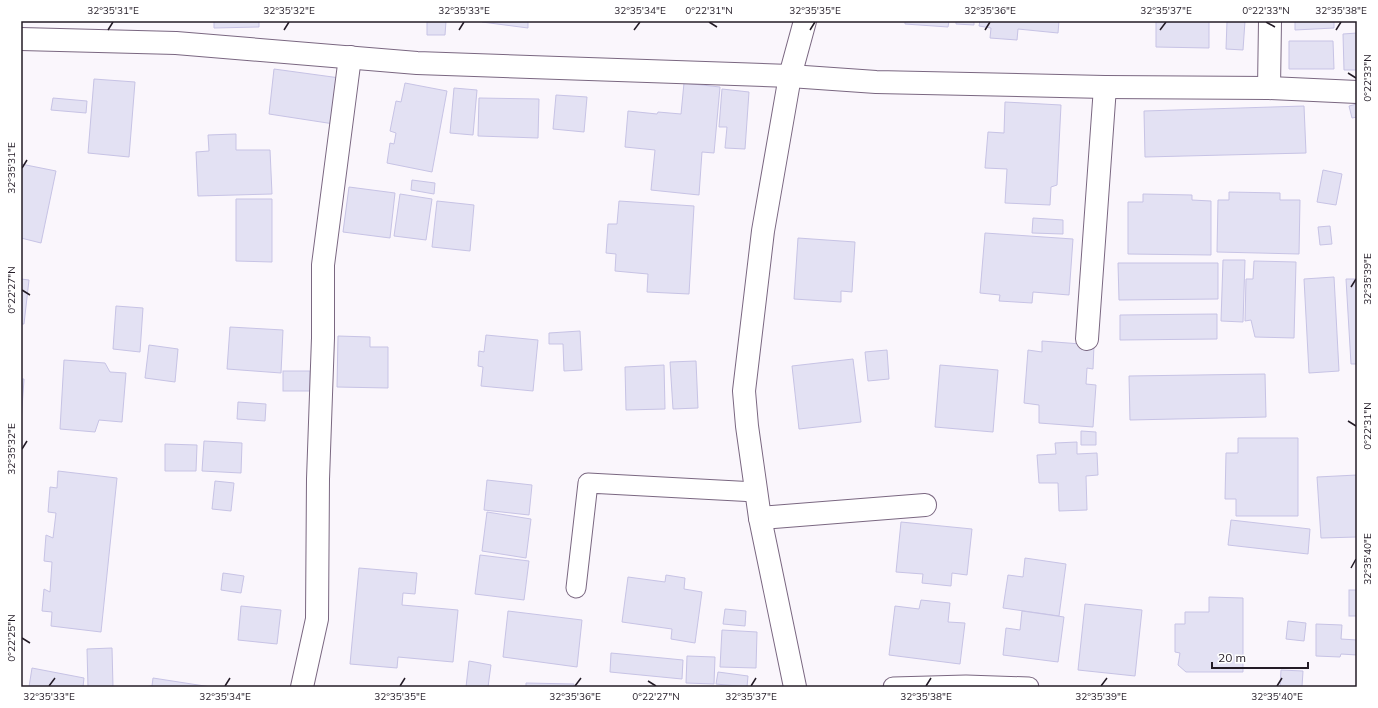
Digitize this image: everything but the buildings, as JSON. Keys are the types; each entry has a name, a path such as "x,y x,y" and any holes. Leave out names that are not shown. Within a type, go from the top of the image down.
{"street":[{"path":"795,687 760,518 747,426 744,391 764,231 790,76 805,21"},
{"path":"1269,88 1270,21"},
{"path":"21,39 176,43 417,63 790,76 883,83 1269,88 1357,92"},
{"path":"302,687 317,619 318,479 323,338 323,265 350,57"},
{"path":"1086,339 1104,87"},
{"path":"760,518 925,505"}],"lane":[{"path":"576,588 588,482 756,492"},
{"path":"893,687 966,685 1029,687"}]}
